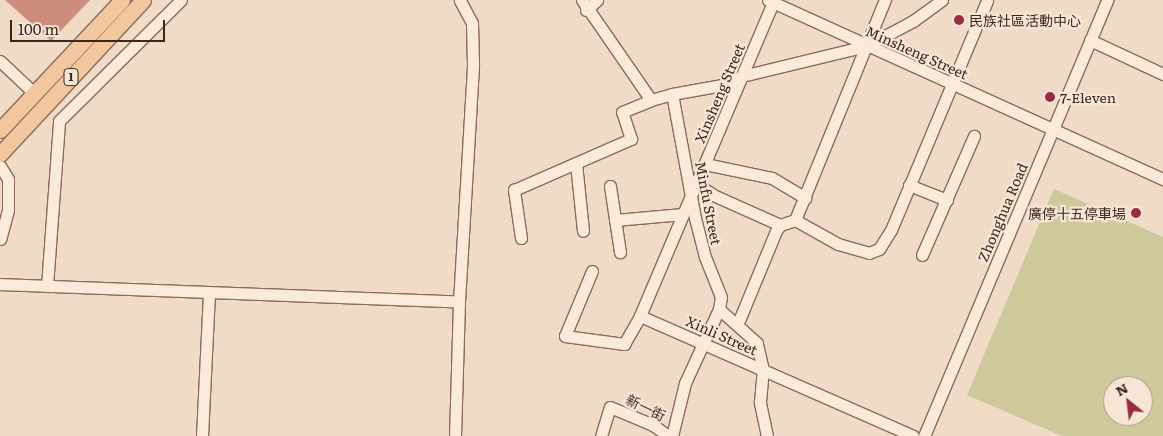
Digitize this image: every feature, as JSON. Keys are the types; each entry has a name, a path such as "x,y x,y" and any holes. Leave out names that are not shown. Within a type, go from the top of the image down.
{"main road":[{"name":"1","path":"0,130 122,0"},
{"name":"1","path":"0,154 143,0"},
{"path":"34,93 47,102"}],"street":[{"path":"47,286 59,121 181,0"},
{"path":"455,436 459,302 473,64 472,23 460,0"},
{"path":"597,0 584,5 651,100"},
{"path":"796,220 885,0"},
{"path":"522,238 514,190 631,139 622,112 672,94 722,85 742,76 866,46 913,21 942,0"},
{"path":"592,271 565,336 624,344 640,316 683,214 692,186 780,225 796,220 838,244 869,254 879,250 890,230 987,0"},
{"name":"Zhonghua Road","path":"924,436 1107,0"},
{"name":"Minsheng Street","path":"772,1 1053,132 1163,179"},
{"name":"Xinsheng Street","path":"692,186 705,164 772,1"},
{"path":"1090,40 1163,74"},
{"path":"0,61 34,93"},
{"name":"Minfu Street","path":"672,94 705,257 721,297 719,309"},
{"path":"922,255 974,136"},
{"path":"576,163 583,231"},
{"path":"705,164 772,178 805,198"},
{"path":"0,166 8,180 8,210 0,239"},
{"path":"909,185 947,200"},
{"path":"610,186 620,252"},
{"path":"614,220 683,214"},
{"path":"738,323 780,225"},
{"path":"0,284 459,302"},
{"path":"202,436 209,292"},
{"path":"672,436 685,383 719,309 738,323 757,343 763,370 760,402 767,436"},
{"name":"Xinli Street","path":"640,316 913,436"},
{"name":"新一街","path":"601,436 610,407 653,425 668,436"}],"shaded area":[{"path":"1054,189 1163,237 1163,436 1062,436 967,395"}],"building":[{"path":"5,0 90,0 51,41"}],"place":[{"name":"民族社區活動中心","path":"959,20"},
{"name":"7-Eleven","path":"1050,97"},
{"name":"廣停十五停車場","path":"1136,213"}]}
